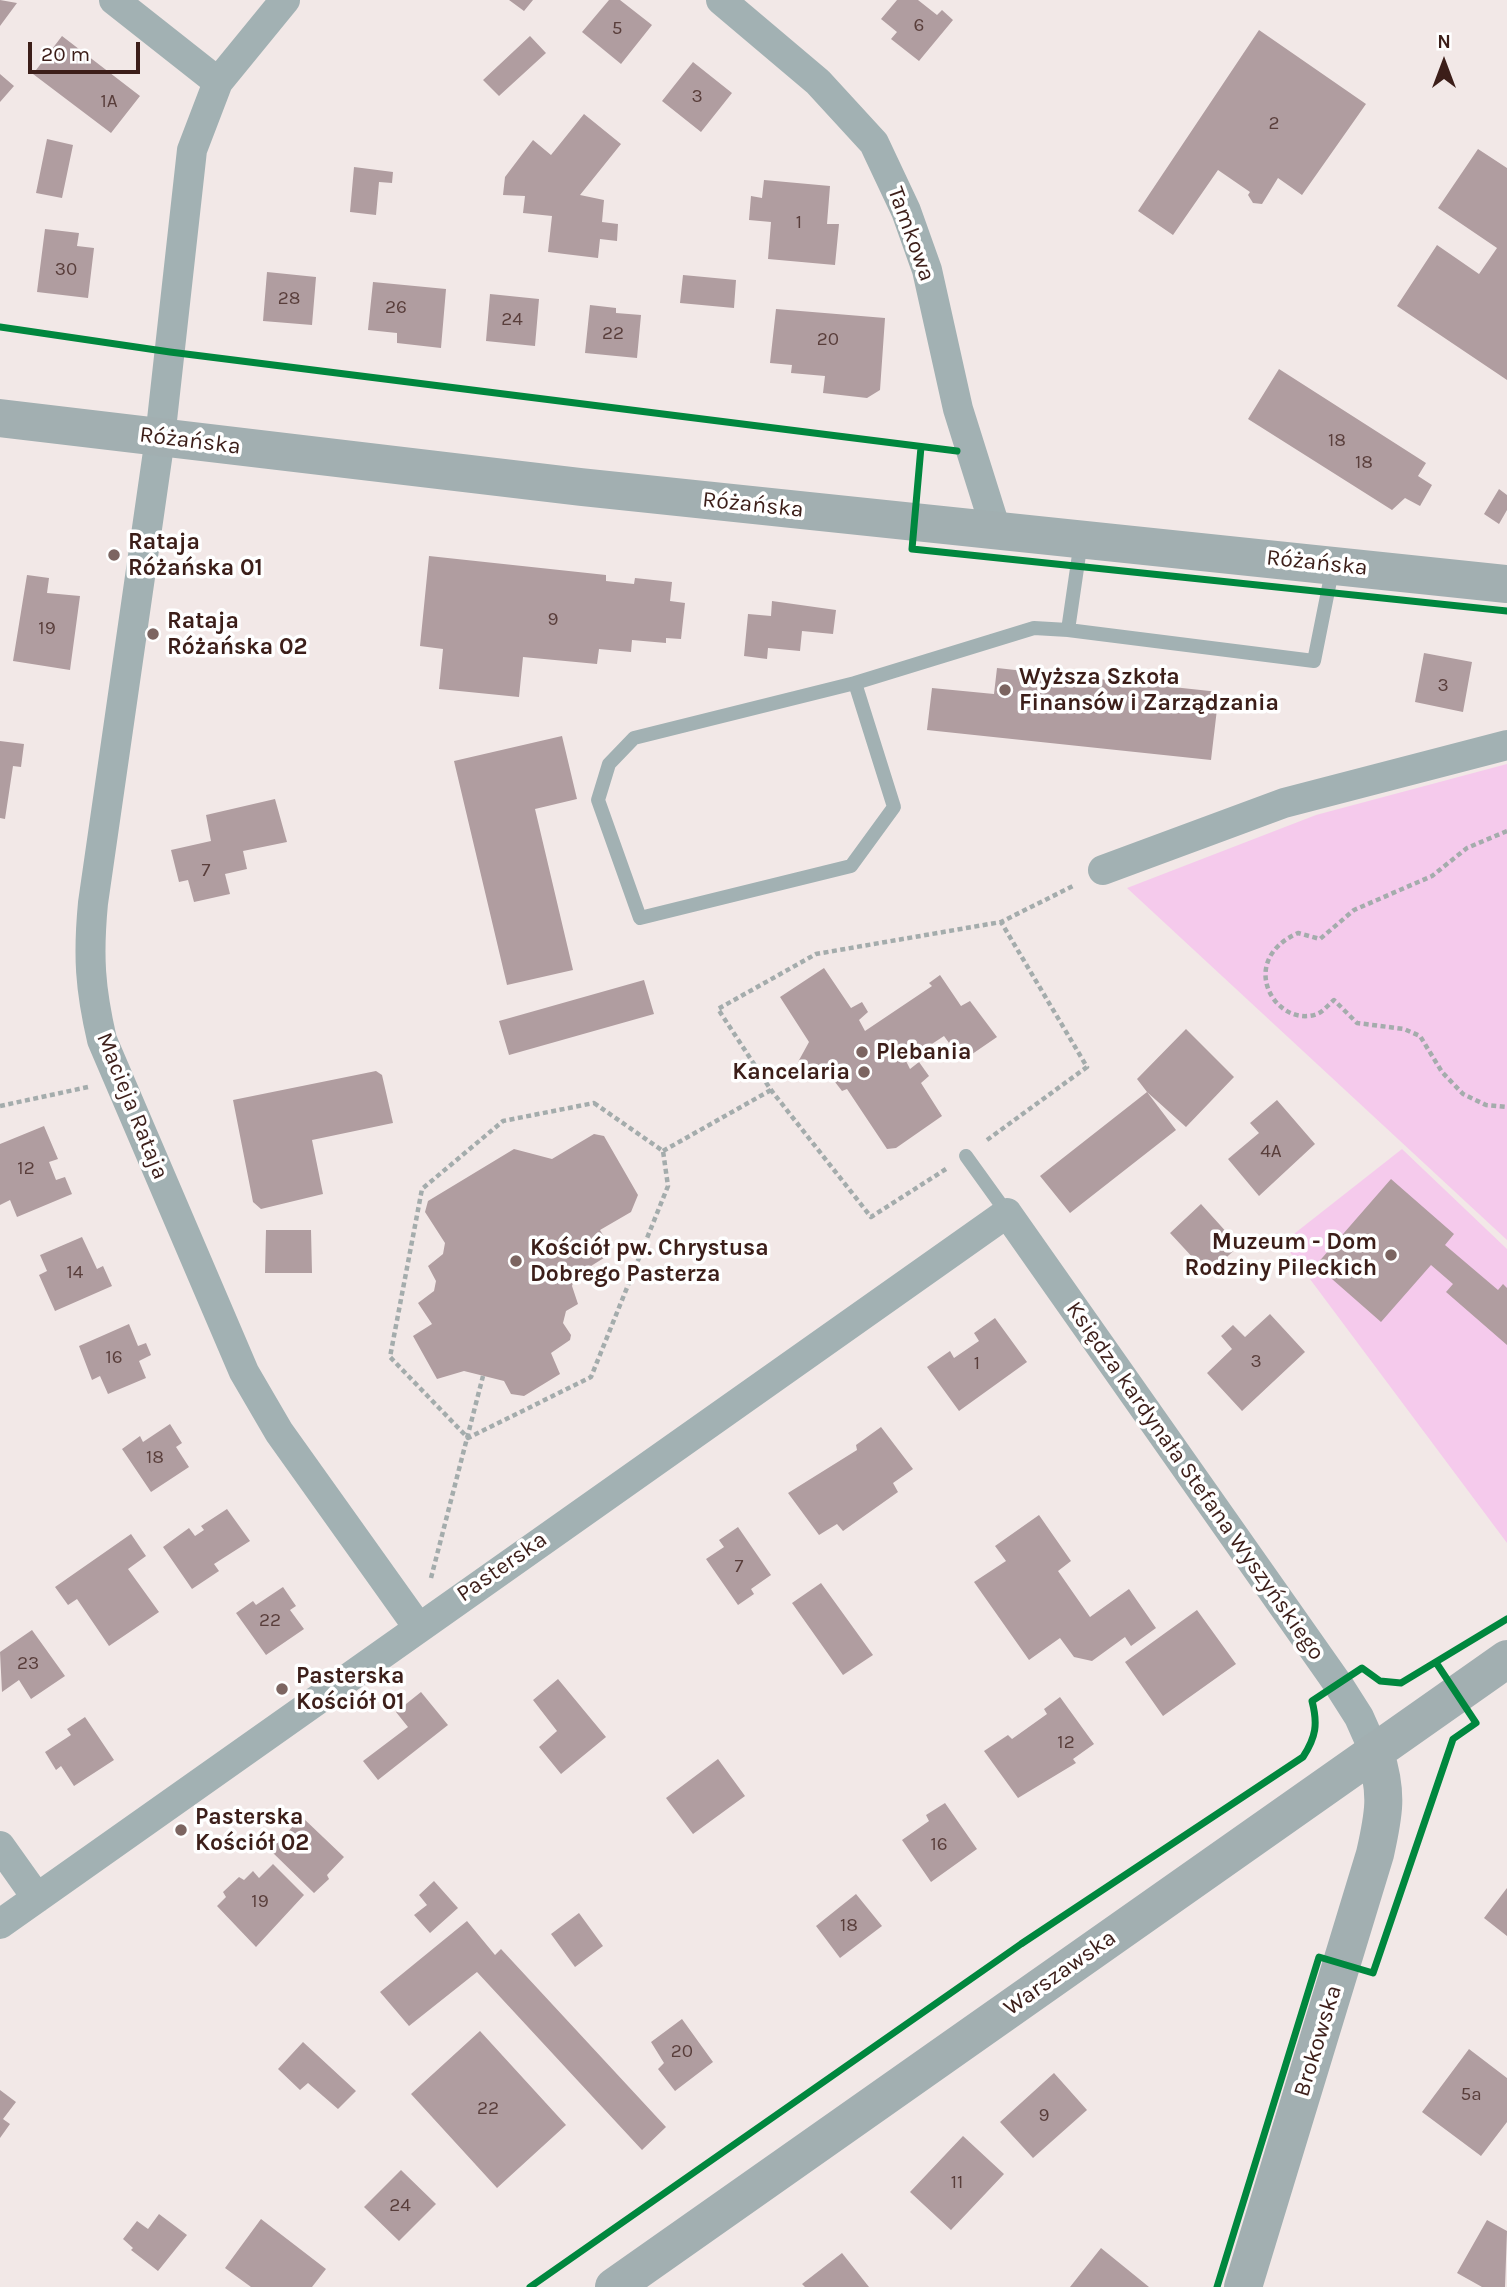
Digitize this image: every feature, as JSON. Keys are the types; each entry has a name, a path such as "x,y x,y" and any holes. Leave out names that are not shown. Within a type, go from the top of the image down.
{"street":[{"path":"114,0 218,82"},
{"name":"Macieja Rataja","path":"285,0 218,82 192,150 160,438 88,954 91,991 102,1040 118,1081 244,1372 279,1432 418,1626"},
{"name":"Tamkowa","path":"720,0 818,82 874,143 906,211 927,270 958,409 996,530"},
{"name":"Różańska","path":"0,418 581,487 1507,584"},
{"path":"1103,870 1283,803 1507,745"},
{"name":"Pasterska","path":"0,1924 418,1626 1007,1213"},
{"name":"Księdza kardynała Stefana Wyszyńskiego","path":"1007,1213 1338,1684 1359,1717 1375,1753"},
{"name":"Warszawska","path":"614,2287 1507,1659"},
{"name":"Brokowska","path":"1244,2287 1376,1854 1385,1810 1385,1782 1375,1753"},
{"path":"0,1846 37,1898"}],"lane":[{"path":"1068,630 1082,539"},
{"path":"855,683 894,807 851,866 640,918 598,800 609,764 634,738 855,683 1034,628 1314,661 1333,565"},
{"path":"966,1156 1007,1213"}],"path":[{"path":"1507,831 1467,848 1432,876 1354,910 1320,939 1298,933 1280,941 1267,958 1265,982 1275,1002 1295,1014 1317,1014 1334,1000 1357,1023 1404,1029 1420,1036 1442,1072 1463,1094 1486,1105 1507,1107"},
{"path":"1001,922 1087,1067 966,1156 871,1217 771,1090 718,1009 816,954 1001,922 1103,870"},
{"path":"0,1106 118,1081"},
{"path":"663,1151 771,1090"},
{"path":"594,1103 663,1151 668,1185 591,1377 468,1438 390,1357 422,1189 503,1121 594,1103"},
{"path":"418,1626 484,1377"}],"shaded area":[{"path":"1507,764 1507,1240 1127,888 1316,815"},
{"path":"1402,1149 1507,1249 1507,1543 1289,1251 1290,1237"}],"building":[{"path":"0,0 17,3 0,26"},
{"path":"509,0 533,0 524,11"},
{"path":"609,0 620,0 652,25 621,64 582,32"},
{"path":"897,0 918,0 937,15 942,10 953,20 919,61 891,39 897,32 881,19"},
{"path":"1259,30 1366,104 1302,195 1278,178 1262,204 1253,203 1248,195 1250,192 1218,170 1173,235 1138,211"},
{"path":"62,36 140,96 111,133 33,74"},
{"path":"530,36 546,53 499,96 483,80"},
{"path":"693,62 732,93 701,132 662,101"},
{"path":"0,74 14,86 0,102"},
{"path":"584,114 621,144 580,195 604,200 602,222 618,224 617,241 600,239 598,258 548,252 552,216 523,213 525,196 503,195 505,177 533,140 551,155"},
{"path":"47,139 73,145 62,198 36,193"},
{"path":"1478,149 1507,168 1507,380 1397,306 1437,245 1479,274 1497,248 1438,208"},
{"path":"354,167 393,172 392,183 379,182 376,215 350,212"},
{"path":"764,180 830,186 827,224 839,224 835,265 768,259 771,222 749,220 751,196 762,198"},
{"path":"45,229 79,233 77,246 94,248 88,298 37,292"},
{"path":"267,272 316,277 312,325 263,321"},
{"path":"683,275 736,280 734,308 680,303"},
{"path":"373,282 446,289 441,348 397,343 397,333 368,330"},
{"path":"490,294 539,299 535,346 486,341"},
{"path":"590,305 616,308 616,313 641,315 637,358 585,353"},
{"path":"776,309 885,318 880,390 867,398 823,393 825,376 791,373 792,365 770,363"},
{"path":"1279,369 1426,463 1418,476 1432,485 1420,506 1405,498 1392,510 1248,419"},
{"path":"1499,489 1507,495 1507,510 1499,524 1484,514"},
{"path":"429,556 606,575 606,581 634,584 635,578 672,582 670,601 685,603 681,639 666,638 666,643 632,640 631,652 599,649 597,664 523,657 519,697 439,689 443,649 420,646"},
{"path":"27,575 49,578 47,593 80,596 70,670 13,661"},
{"path":"772,601 836,610 833,634 802,631 800,651 768,648 767,659 744,656 748,614 771,616"},
{"path":"1424,653 1472,662 1463,712 1415,702"},
{"path":"997,668 1219,692 1211,760 927,730 932,688 994,694"},
{"path":"562,736 577,799 535,809 573,970 507,985 454,761"},
{"path":"0,741 24,744 21,767 13,766 5,819 0,818"},
{"path":"275,799 287,842 243,851 247,869 225,874 230,894 194,902 188,880 179,882 171,850 211,841 206,815"},
{"name":"Plebania","path":"824,968 851,1008 862,1002 868,1012 859,1020 865,1031 932,986 929,983 940,975 961,1006 970,1001 997,1037 962,1061 944,1036 906,1061 910,1069 919,1062 929,1076 921,1083 942,1116 896,1148 887,1149 847,1089 842,1091 821,1064 814,1067 798,1062 809,1042 780,997"},
{"path":"644,980 654,1014 509,1055 499,1021"},
{"path":"1186,1029 1234,1077 1186,1127 1147,1092 1137,1079"},
{"path":"376,1071 382,1075 393,1123 312,1140 323,1194 261,1209 253,1202 233,1100"},
{"path":"1147,1092 1176,1130 1070,1213 1040,1176"},
{"path":"1277,1100 1315,1144 1259,1196 1228,1159 1259,1133 1250,1123"},
{"path":"44,1126 58,1159 49,1162 56,1180 65,1177 72,1194 17,1217 10,1200 0,1205 0,1144"},
{"name":"Kościół pw. Chrystusa Dobrego Pasterza","path":"594,1134 604,1136 638,1195 631,1212 600,1230 609,1245 607,1256 575,1276 572,1286 578,1304 566,1311 563,1323 571,1335 570,1340 551,1353 560,1374 524,1396 511,1394 504,1381 464,1371 437,1379 413,1336 432,1324 418,1303 434,1291 436,1281 428,1266 443,1254 445,1243 425,1212 428,1201 514,1149 552,1159"},
{"name":"Muzeum - Dom Rodziny Pileckich","path":"1391,1179 1454,1234 1445,1245 1498,1290 1503,1284 1507,1288 1507,1345 1446,1292 1453,1284 1431,1265 1381,1322 1316,1265"},
{"path":"1201,1204 1239,1246 1208,1274 1170,1233"},
{"path":"266,1230 311,1230 312,1273 265,1273"},
{"path":"82,1237 97,1269 103,1266 112,1286 55,1311 39,1275 47,1271 40,1255"},
{"path":"1270,1314 1305,1352 1242,1411 1207,1373 1232,1349 1221,1336 1233,1325 1245,1337"},
{"path":"995,1318 1027,1362 959,1411 927,1367 950,1351 954,1358 979,1341 974,1333"},
{"path":"129,1324 138,1346 146,1343 151,1355 139,1361 146,1378 108,1394 100,1376 92,1380 79,1346"},
{"path":"170,1424 182,1443 176,1447 189,1467 151,1492 122,1449 140,1436 143,1442"},
{"path":"881,1427 913,1469 893,1483 898,1492 843,1531 837,1524 819,1535 788,1493 857,1450 856,1445"},
{"path":"227,1509 250,1541 214,1564 219,1571 192,1589 163,1547 189,1528 195,1536 204,1530 201,1526"},
{"path":"1039,1515 1071,1561 1058,1571 1090,1617 1129,1589 1156,1628 1131,1646 1125,1637 1092,1661 1074,1657 1060,1638 1029,1660 974,1582 1006,1561 995,1546"},
{"path":"738,1527 771,1575 751,1589 754,1594 738,1605 706,1559 724,1547 719,1540"},
{"path":"131,1534 146,1556 128,1569 159,1612 109,1646 77,1599 68,1605 55,1587"},
{"path":"821,1583 873,1655 843,1675 792,1603"},
{"path":"283,1587 296,1606 290,1610 304,1629 266,1655 236,1613 253,1601 256,1605"},
{"path":"1197,1610 1236,1664 1163,1716 1125,1662"},
{"path":"32,1630 65,1676 31,1699 19,1680 2,1692 0,1652"},
{"path":"558,1679 606,1737 561,1774 539,1747 557,1731 533,1700"},
{"path":"421,1692 448,1725 378,1780 363,1761 408,1727 396,1712"},
{"path":"1060,1697 1094,1744 1073,1759 1076,1763 1018,1798 984,1751 1008,1735 1012,1739 1047,1714 1044,1709"},
{"path":"85,1717 114,1760 74,1786 61,1766 56,1770 45,1752 71,1735 67,1729"},
{"path":"718,1759 745,1796 693,1834 666,1798"},
{"path":"945,1803 977,1849 931,1882 902,1840 929,1821 926,1815"},
{"path":"302,1817 344,1857 327,1875 329,1879 314,1893 270,1850"},
{"path":"273,1864 304,1895 256,1947 217,1906 226,1897 223,1892 239,1877 244,1880 253,1871 259,1878"},
{"path":"434,1881 458,1908 430,1933 414,1915 427,1905 419,1895"},
{"path":"1507,1888 1507,1936 1484,1918"},
{"path":"856,1894 882,1926 840,1958 816,1926"},
{"path":"579,1913 603,1946 575,1967 551,1934"},
{"path":"467,1921 495,1955 501,1949 666,2127 642,2150 477,1972 409,2026 380,1992"},
{"path":"682,2019 713,2062 675,2091 658,2069 664,2063 651,2042"},
{"path":"480,2031 566,2125 497,2188 411,2094"},
{"path":"303,2042 356,2091 338,2109 308,2083 300,2090 278,2069"},
{"path":"1469,2049 1507,2078 1507,2122 1481,2156 1422,2112"},
{"path":"1054,2073 1087,2110 1033,2158 1000,2122"},
{"path":"0,2090 16,2102 3,2119 10,2124 0,2138"},
{"path":"963,2136 1004,2174 951,2230 910,2192"},
{"path":"401,2170 436,2204 399,2241 364,2207"},
{"path":"159,2214 187,2235 158,2271 131,2250 133,2248 123,2239 137,2221 148,2229"},
{"path":"261,2219 326,2269 312,2287 251,2287 225,2268"},
{"path":"1487,2220 1507,2231 1505,2287 1482,2287 1457,2273"},
{"path":"1101,2248 1149,2287 1070,2287"},
{"path":"842,2253 869,2287 805,2287 802,2284"}],"cycle path":[{"path":"0,327 170,352 957,451"},
{"path":"921,447 912,549 1507,611"},
{"path":"530,2287 1021,1944 1303,1757 1315,1730 1312,1701 1362,1668 1380,1681 1401,1683 1507,1619"},
{"path":"1217,2287 1319,1957 1373,1973 1453,1739 1476,1723 1437,1664"}],"place":[{"name":"Rataja Różańska 01","path":"114,555"},
{"name":"Rataja Różańska 02","path":"153,634"},
{"name":"Wyższa Szkoła Finansów i Zarządzania","path":"1005,690"},
{"name":"Plebania","path":"862,1052"},
{"name":"Kancelaria","path":"864,1072"},
{"name":"Muzeum - Dom Rodziny Pileckich","path":"1391,1255"},
{"name":"Kościół pw. Chrystusa Dobrego Pasterza","path":"516,1261"},
{"name":"Pasterska Kościół 01","path":"282,1689"},
{"name":"Pasterska Kościół 02","path":"181,1830"}]}
